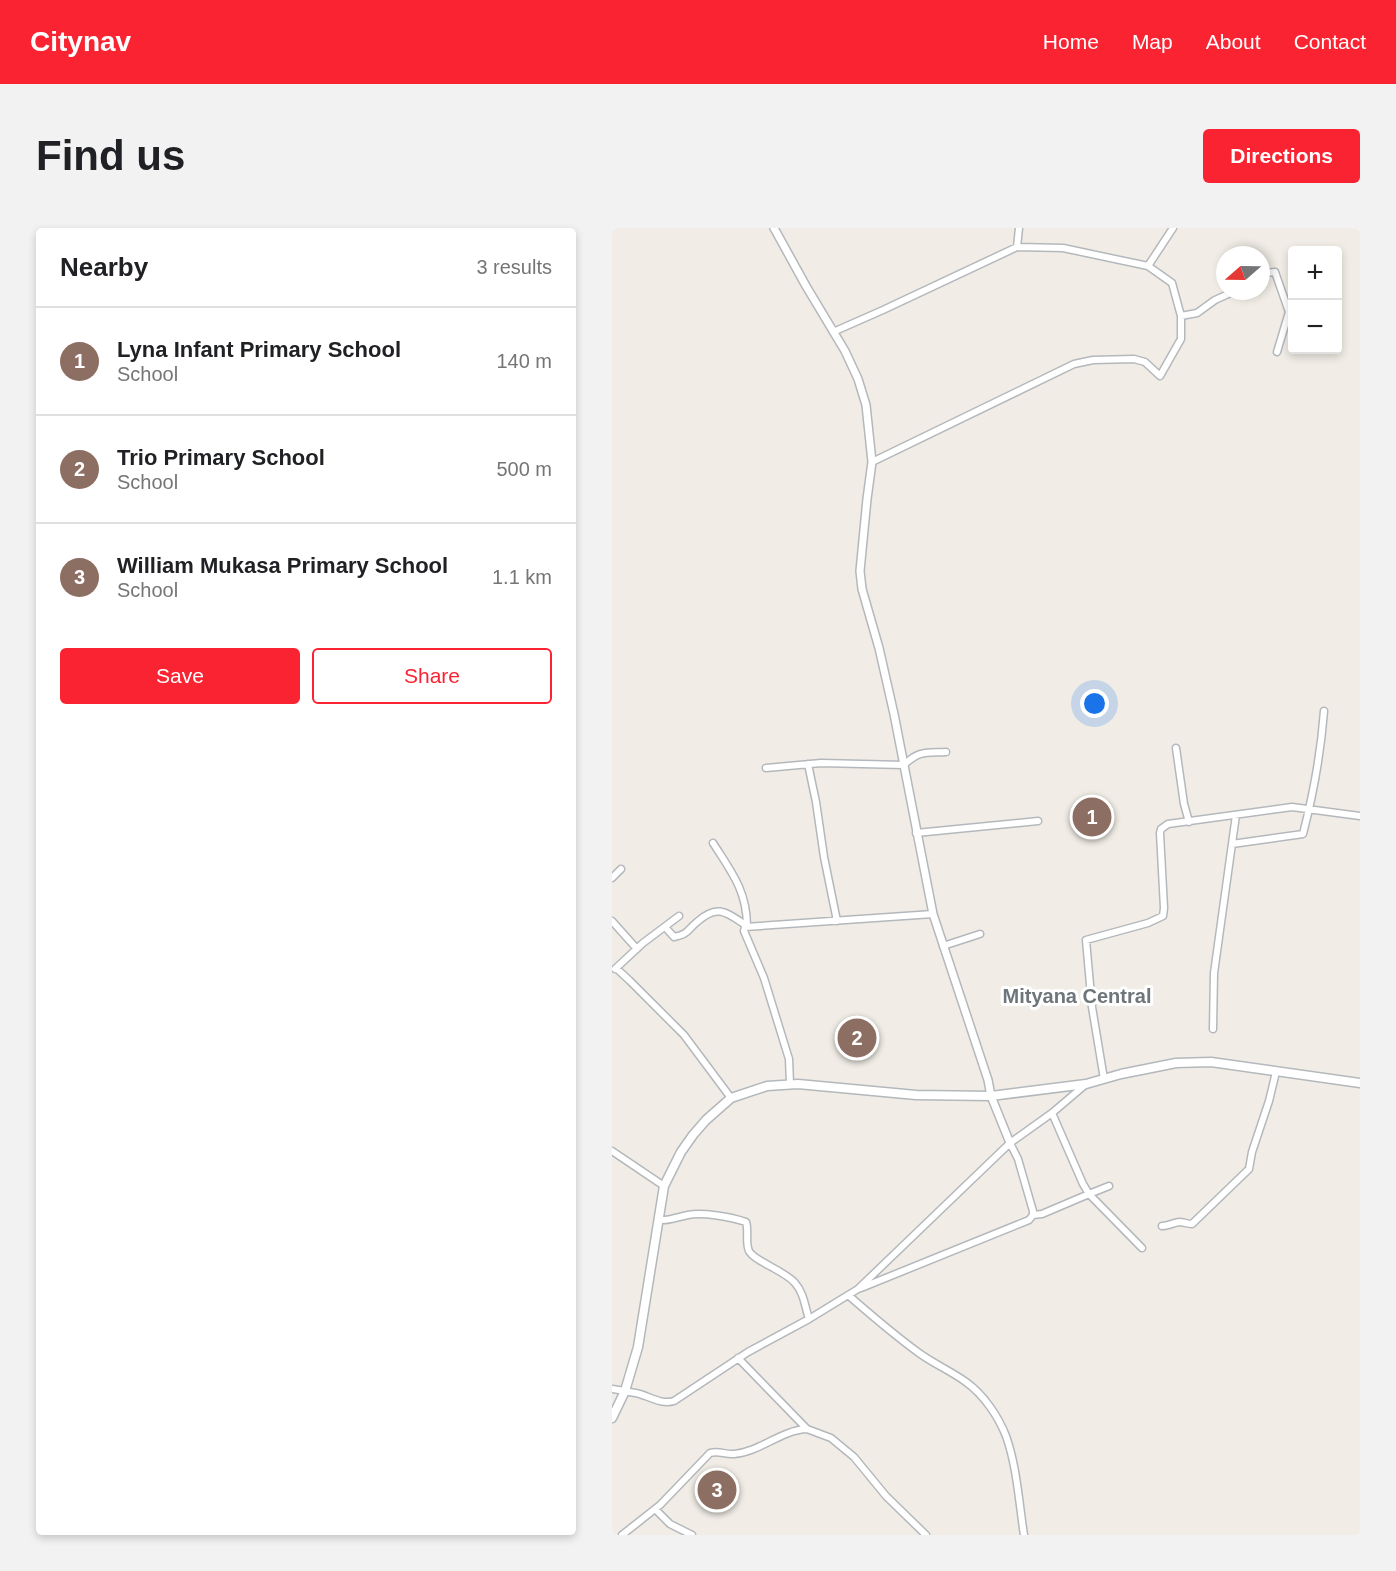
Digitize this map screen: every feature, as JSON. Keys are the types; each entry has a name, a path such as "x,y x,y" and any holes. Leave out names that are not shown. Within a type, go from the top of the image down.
{"main road":[{"path":"612,1418 625,1391 638,1347 664,1186 681,1152 693,1135 731,1098 759,1088 789,1084 916,1095 991,1096 1086,1084 1176,1063 1211,1062 1360,1083"}],"street":[{"path":"612,1389 671,1402 738,1358 858,1289 1023,1224 1033,1215 1018,1159 991,1096 988,1080 933,914 883,665 861,580 860,571 872,462 863,393 854,369 774,228"},
{"path":"1017,247 1019,228"},
{"path":"1148,266 1173,228"},
{"path":"833,332 1017,247 1063,248 1148,266 1172,283 1181,316 1181,339 1160,376 1145,362 1134,359 1093,360 1074,364 872,462"},
{"path":"1270,273 1275,272 1289,312 1277,352"},
{"path":"1181,316 1197,313 1216,300"},
{"path":"1232,844 1303,834 1310,809 1323,735 1324,711"},
{"path":"1176,748 1184,804 1189,822"},
{"path":"766,768 821,763 904,765 913,756 922,753 946,752"},
{"path":"808,764 837,921"},
{"path":"1104,1079 1092,1007 1086,940 1148,923 1163,916 1161,829 1168,824 1292,807 1360,816"},
{"path":"1213,1029 1214,973 1236,815"},
{"path":"916,833 1038,821"},
{"path":"713,843 738,882 743,896 747,926 744,931 765,978 789,1059 789,1084"},
{"path":"612,878 621,869"},
{"path":"665,927 674,937 686,934 696,922 717,910 747,926 933,914"},
{"path":"679,916 614,969 630,981 684,1035 731,1098"},
{"path":"612,921 637,949"},
{"path":"943,946 980,934"},
{"path":"1162,1226 1180,1222 1192,1224 1249,1169 1276,1072"},
{"path":"858,1289 1010,1143 1052,1113 1086,1084"},
{"path":"1052,1113 1089,1194 1142,1248"},
{"path":"612,1151 664,1186"},
{"path":"1033,1215 1042,1214 1109,1186"},
{"path":"659,1220 667,1221 689,1214 702,1214 746,1222 750,1253 794,1282 802,1296 809,1319"},
{"path":"848,1295 897,1337 927,1359 965,1381 985,1401 998,1420 1008,1443 1024,1535"},
{"path":"738,1358 807,1429 831,1438 854,1457 886,1496 926,1535"},
{"path":"622,1535 655,1509 710,1453 715,1451 734,1454 748,1451 795,1431 807,1429"},
{"path":"655,1509 670,1524 692,1535"}],"place":[{"name":"Lyna Infant Primary School","path":"1092,817"},
{"name":"Trio Primary School","path":"857,1038"},
{"name":"William Mukasa Primary School","path":"717,1490"}],"district":[{"name":"Mityana Central","path":"1077,996"}]}
